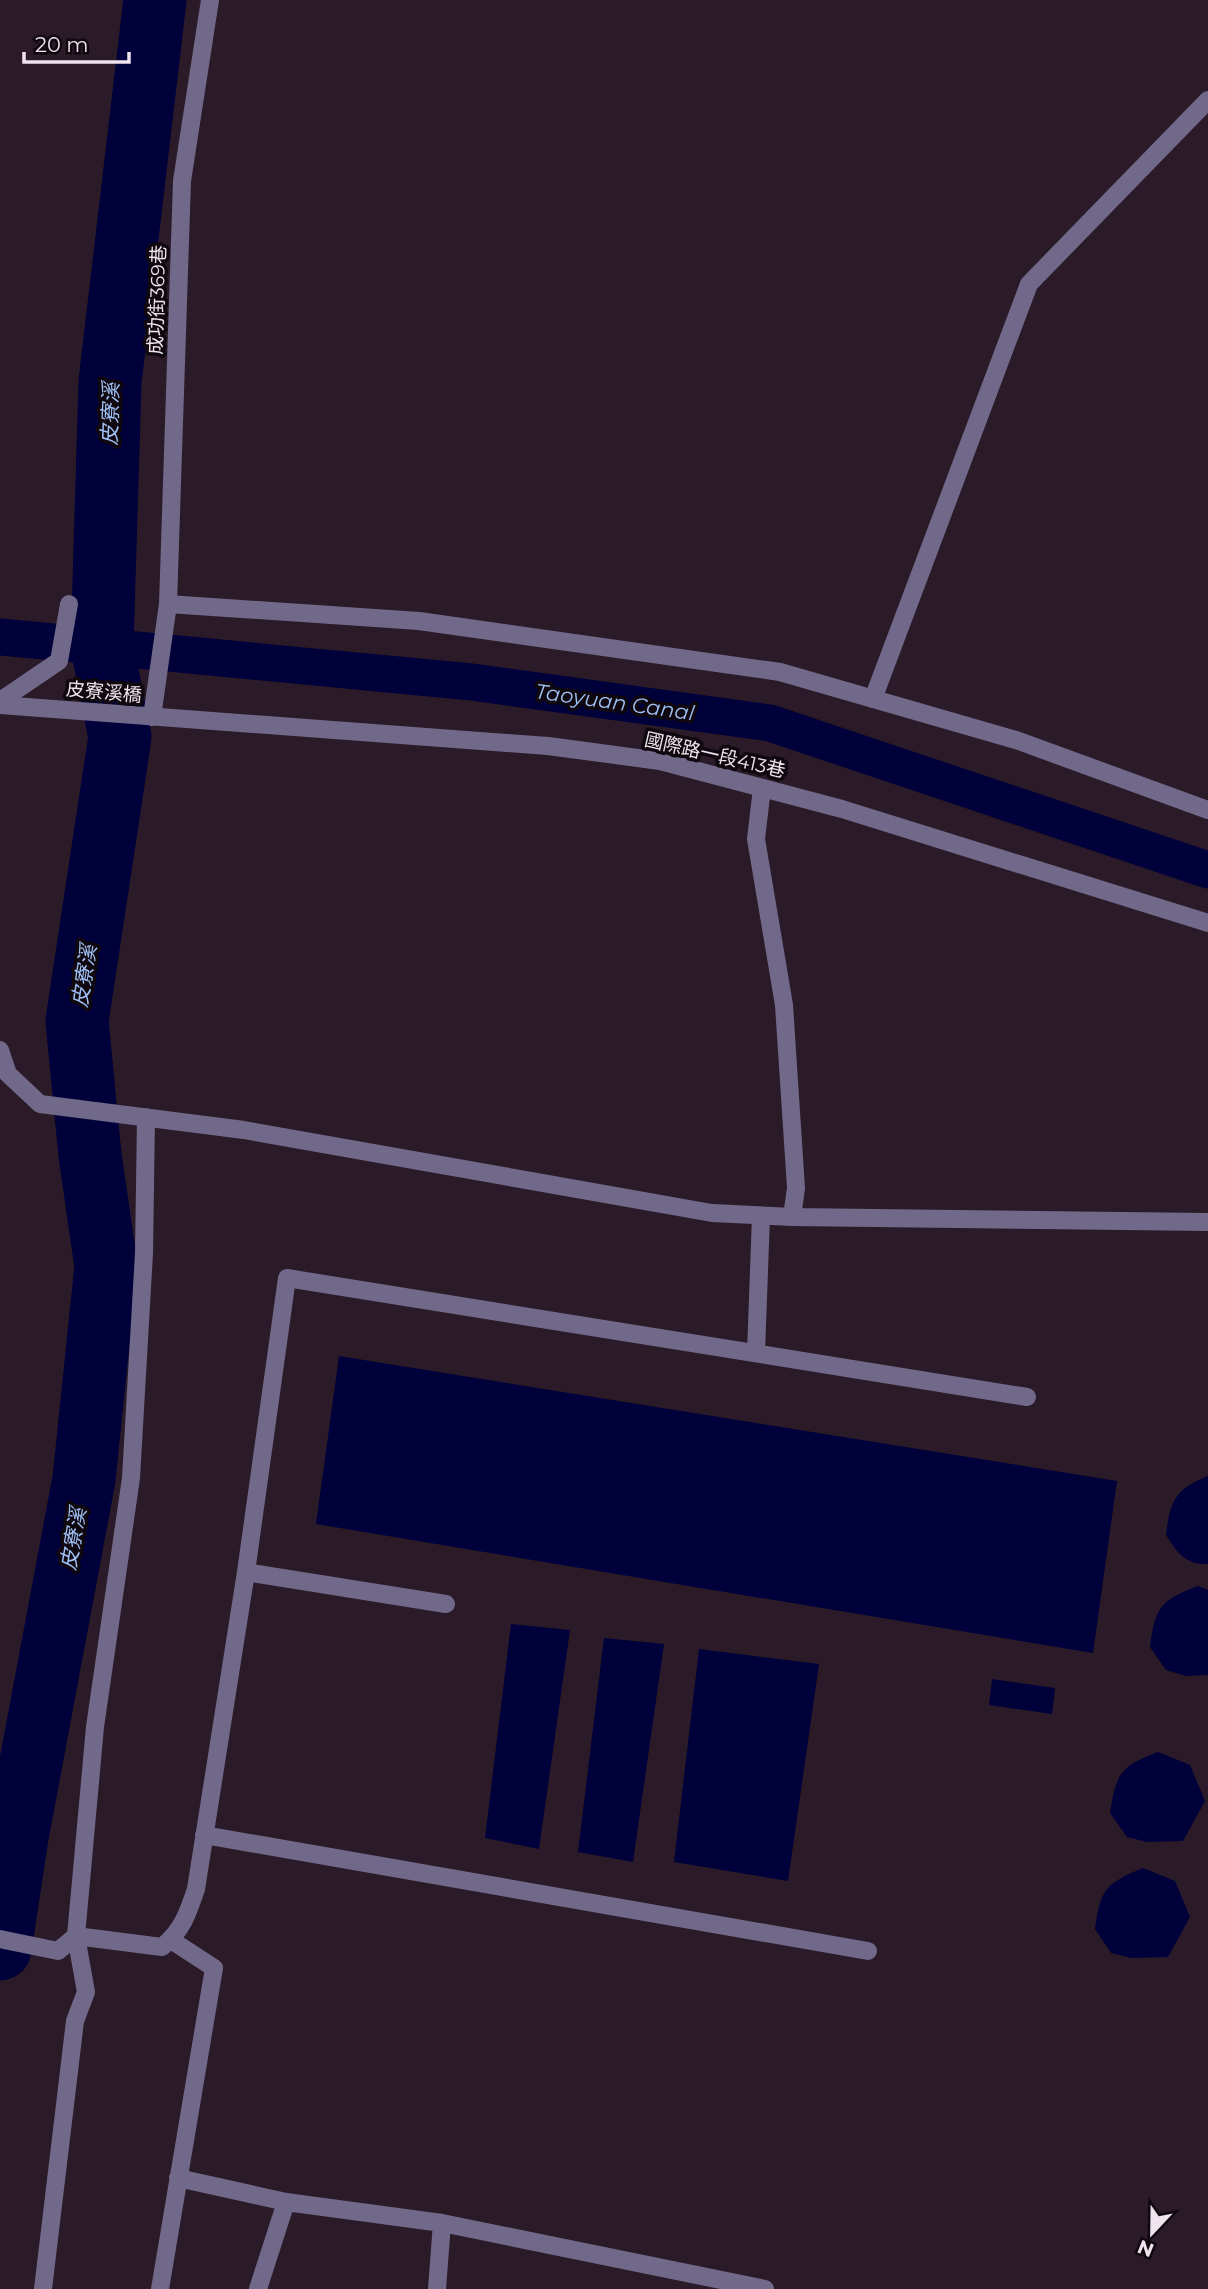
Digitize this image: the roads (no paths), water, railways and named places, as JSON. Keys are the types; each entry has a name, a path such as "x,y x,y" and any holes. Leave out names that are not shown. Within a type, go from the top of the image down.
{"street":[{"name":"成功街369巷","path":"152,717 168,604 182,181 210,0"},
{"path":"873,699 1029,284 1208,100"},
{"path":"0,703 59,661 69,604"},
{"path":"168,604 419,621 780,672 1016,740 1208,810"},
{"name":"皮寮溪橋","path":"0,703 152,717"},
{"name":"國際路一段413巷","path":"152,717 548,746 660,761 842,809 1208,923"},
{"path":"762,788 756,839 784,1005 796,1188 792,1217"},
{"path":"0,1051 8,1074 40,1104 244,1130 712,1213 792,1217 1192,1224 1208,1222"},
{"path":"43,2289 75,2021 86,1993 76,1936 95,1727 131,1478 144,1253 146,1117"},
{"path":"756,1353 761,1216"},
{"path":"0,1940 58,1951 76,1936 162,1947 186,1921 196,1889 246,1572 287,1278 1027,1397"},
{"path":"246,1572 446,1604"},
{"path":"204,1836 868,1951"},
{"path":"160,2289 214,1968 171,1940"},
{"path":"178,2178 286,2202 442,2223 765,2289"},
{"path":"258,2289 286,2202"},
{"path":"437,2289 442,2223"}],"waterway":[{"name":"皮寮溪","path":"0,1949 17,1837 84,1479 106,1266 90,1155 77,1021 120,737 102,647 110,382 155,0"},
{"name":"Taoyuan Canal","path":"0,637 472,682 770,723 1208,870"}]}
